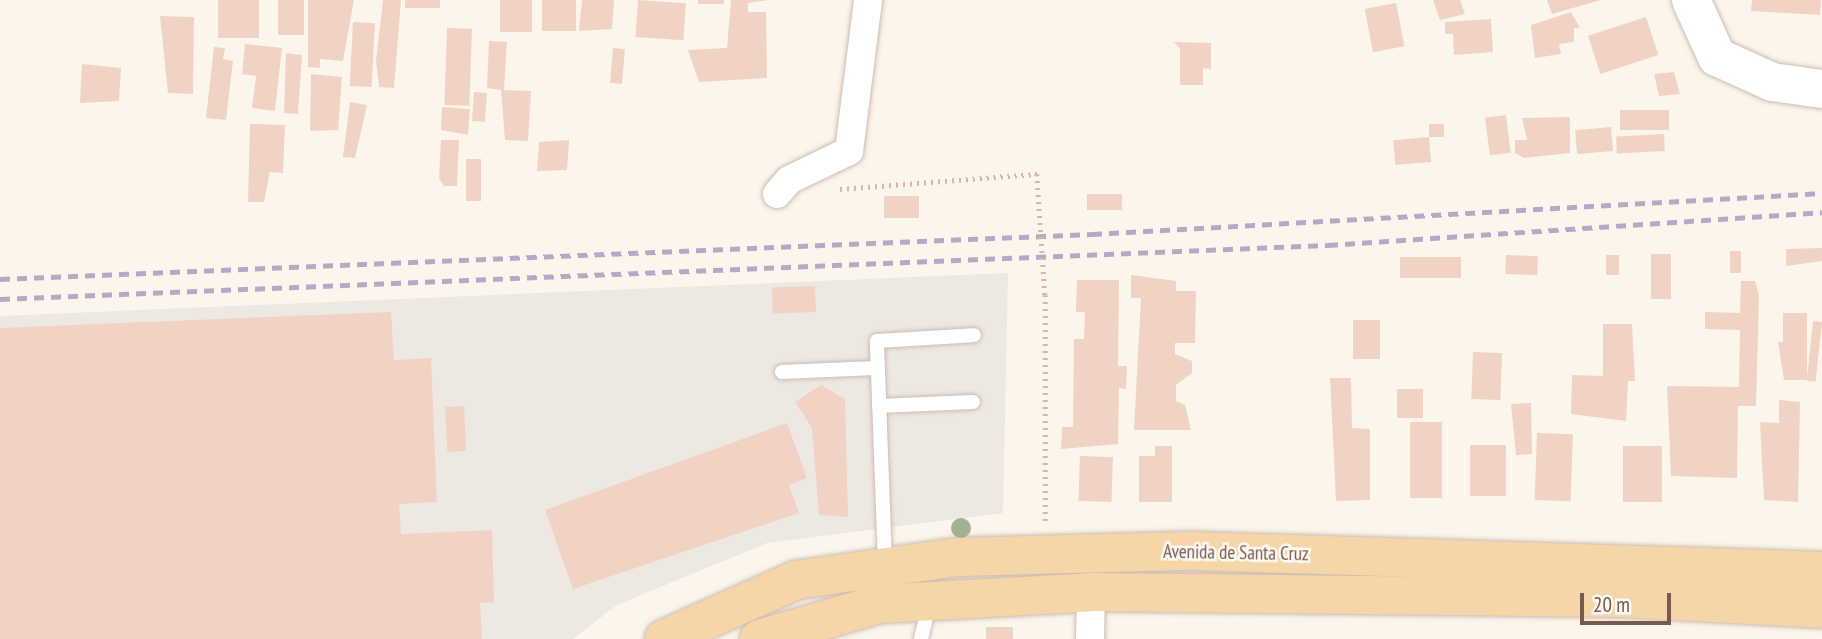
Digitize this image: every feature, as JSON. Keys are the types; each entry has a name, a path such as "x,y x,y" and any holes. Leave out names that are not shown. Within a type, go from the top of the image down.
{"main road":[{"name":"Avenida de Santa Cruz","path":"664,639 796,580 885,563 1045,554 1194,551 1822,571"},
{"name":"Avenida de Santa Cruz","path":"759,639 820,617 930,599 1091,592 1621,598 1822,608"}],"street":[{"path":"777,194 789,180 832,165 849,151 868,0"},
{"path":"1694,11 1717,57 1738,71 1822,89"},
{"path":"1090,639 1091,592"}],"lane":[{"path":"885,563 876,368 881,339 974,335"},
{"path":"782,372 876,368"},
{"path":"878,406 973,402"},
{"path":"920,639 930,599"}],"path":[{"path":"831,190 1037,174 1045,295 1045,554"}],"shaded area":[{"path":"1008,273 1003,513 767,543 617,605 573,639 0,639 0,316"}],"building":[{"path":"218,0 259,0 259,38 218,38"},
{"path":"278,0 304,0 304,35 278,35"},
{"path":"308,0 354,0 343,61 320,59 320,68 308,67"},
{"path":"383,0 401,0 394,88 379,87 376,61"},
{"path":"405,0 440,0 440,8 405,8"},
{"path":"500,0 532,0 532,32 500,32"},
{"path":"542,0 576,0 576,31 542,31"},
{"path":"582,0 614,0 612,29 579,31"},
{"path":"638,0 686,3 683,40 635,37"},
{"path":"698,0 724,0 724,4 698,4"},
{"path":"731,0 768,0 748,3 748,12 766,12 767,78 699,82 688,50 727,48"},
{"path":"1433,0 1460,0 1465,14 1440,20"},
{"path":"1547,0 1601,0 1552,14"},
{"path":"1752,0 1821,0 1820,15 1751,11"},
{"path":"1396,3 1404,46 1373,52 1365,9"},
{"path":"1571,12 1580,28 1574,28 1574,42 1559,44 1561,54 1535,58 1531,25"},
{"path":"160,16 194,17 193,94 168,93"},
{"path":"1646,17 1658,55 1600,74 1588,36"},
{"path":"1491,19 1493,52 1454,55 1453,34 1445,34 1445,22"},
{"path":"353,22 375,23 372,87 350,86"},
{"path":"447,28 472,29 469,106 444,105"},
{"path":"489,41 507,42 504,90 531,91 528,141 505,140 501,90 487,88"},
{"path":"1174,42 1211,43 1211,69 1203,68 1203,85 1180,85 1180,49"},
{"path":"245,44 282,48 275,111 252,108 256,76 242,74"},
{"path":"214,47 225,48 223,59 233,61 226,120 206,118"},
{"path":"613,48 625,49 622,84 610,83"},
{"path":"286,53 302,55 298,114 284,113"},
{"path":"82,64 121,68 119,101 80,103"},
{"path":"1674,72 1680,94 1659,96 1654,74"},
{"path":"311,74 342,77 338,130 310,131"},
{"path":"474,92 487,93 485,122 472,121"},
{"path":"350,102 367,105 355,158 343,157"},
{"path":"442,107 470,109 468,135 441,130"},
{"path":"1620,110 1669,110 1669,130 1620,130"},
{"path":"1506,115 1511,153 1490,155 1485,118"},
{"path":"1570,117 1570,153 1524,158 1515,153 1515,140 1527,140 1522,118"},
{"path":"250,124 285,125 283,173 270,172 264,202 248,202"},
{"path":"1429,124 1444,124 1444,137 1429,137"},
{"path":"1611,127 1613,151 1577,154 1575,130"},
{"path":"1664,134 1665,151 1617,153 1616,137"},
{"path":"1429,137 1431,162 1395,165 1393,140"},
{"path":"441,140 459,140 457,186 444,186 439,178"},
{"path":"569,140 567,170 537,171 539,142"},
{"path":"466,159 481,159 481,201 466,201"},
{"path":"1087,194 1122,194 1122,210 1087,210"},
{"path":"884,196 919,196 919,218 884,218"},
{"path":"1822,248 1822,261 1786,266 1786,249"},
{"path":"1730,251 1741,251 1741,273 1730,273"},
{"path":"1651,254 1671,254 1671,299 1651,299"},
{"path":"1506,255 1538,256 1537,275 1505,274"},
{"path":"1606,255 1619,255 1619,275 1606,275"},
{"path":"1400,257 1461,257 1461,278 1400,278"},
{"path":"1131,275 1176,281 1176,291 1196,291 1195,343 1175,343 1175,354 1192,361 1192,373 1176,385 1176,401 1185,405 1191,430 1134,430 1141,298 1131,298"},
{"path":"1077,280 1119,280 1118,366 1127,366 1126,389 1119,388 1118,444 1061,449 1062,427 1073,427 1074,339 1084,339 1085,312 1076,312"},
{"path":"1741,281 1755,281 1759,295 1756,406 1738,406 1737,478 1671,476 1667,386 1739,387 1740,330 1705,329 1705,312 1740,313"},
{"path":"815,286 816,312 773,313 772,288"},
{"path":"391,312 394,360 431,358 437,502 399,504 401,534 492,530 494,602 480,603 482,639 0,639 0,328"},
{"path":"1783,313 1807,313 1807,380 1784,380 1778,342 1783,342"},
{"path":"1353,320 1380,320 1380,359 1353,359"},
{"path":"1813,321 1822,322 1816,382 1807,381"},
{"path":"1603,324 1632,324 1635,381 1628,381 1626,421 1571,414 1572,375 1603,376"},
{"path":"1473,352 1502,353 1500,400 1471,399"},
{"path":"1330,378 1351,378 1352,428 1370,429 1370,500 1336,501"},
{"path":"821,385 845,399 848,517 819,515 812,428 795,402"},
{"path":"1397,389 1423,389 1423,418 1397,418"},
{"path":"1779,400 1800,402 1798,502 1764,500 1760,422 1779,423"},
{"path":"1531,403 1532,454 1516,455 1511,404"},
{"path":"464,406 466,451 447,452 445,407"},
{"path":"1410,422 1442,422 1442,498 1410,498"},
{"path":"787,423 807,478 789,485 799,513 573,589 545,510"},
{"path":"1537,433 1573,434 1571,501 1535,500"},
{"path":"1470,445 1506,445 1506,496 1470,496"},
{"path":"1155,446 1172,446 1172,502 1139,502 1139,456 1155,456"},
{"path":"1623,446 1662,446 1662,502 1623,502"},
{"path":"1080,456 1113,457 1111,502 1078,501"},
{"path":"986,627 1013,627 1013,639 986,639"}],"railway":[{"path":"0,279 1092,234 1822,193"},
{"path":"0,299 1328,245 1822,212"}]}
